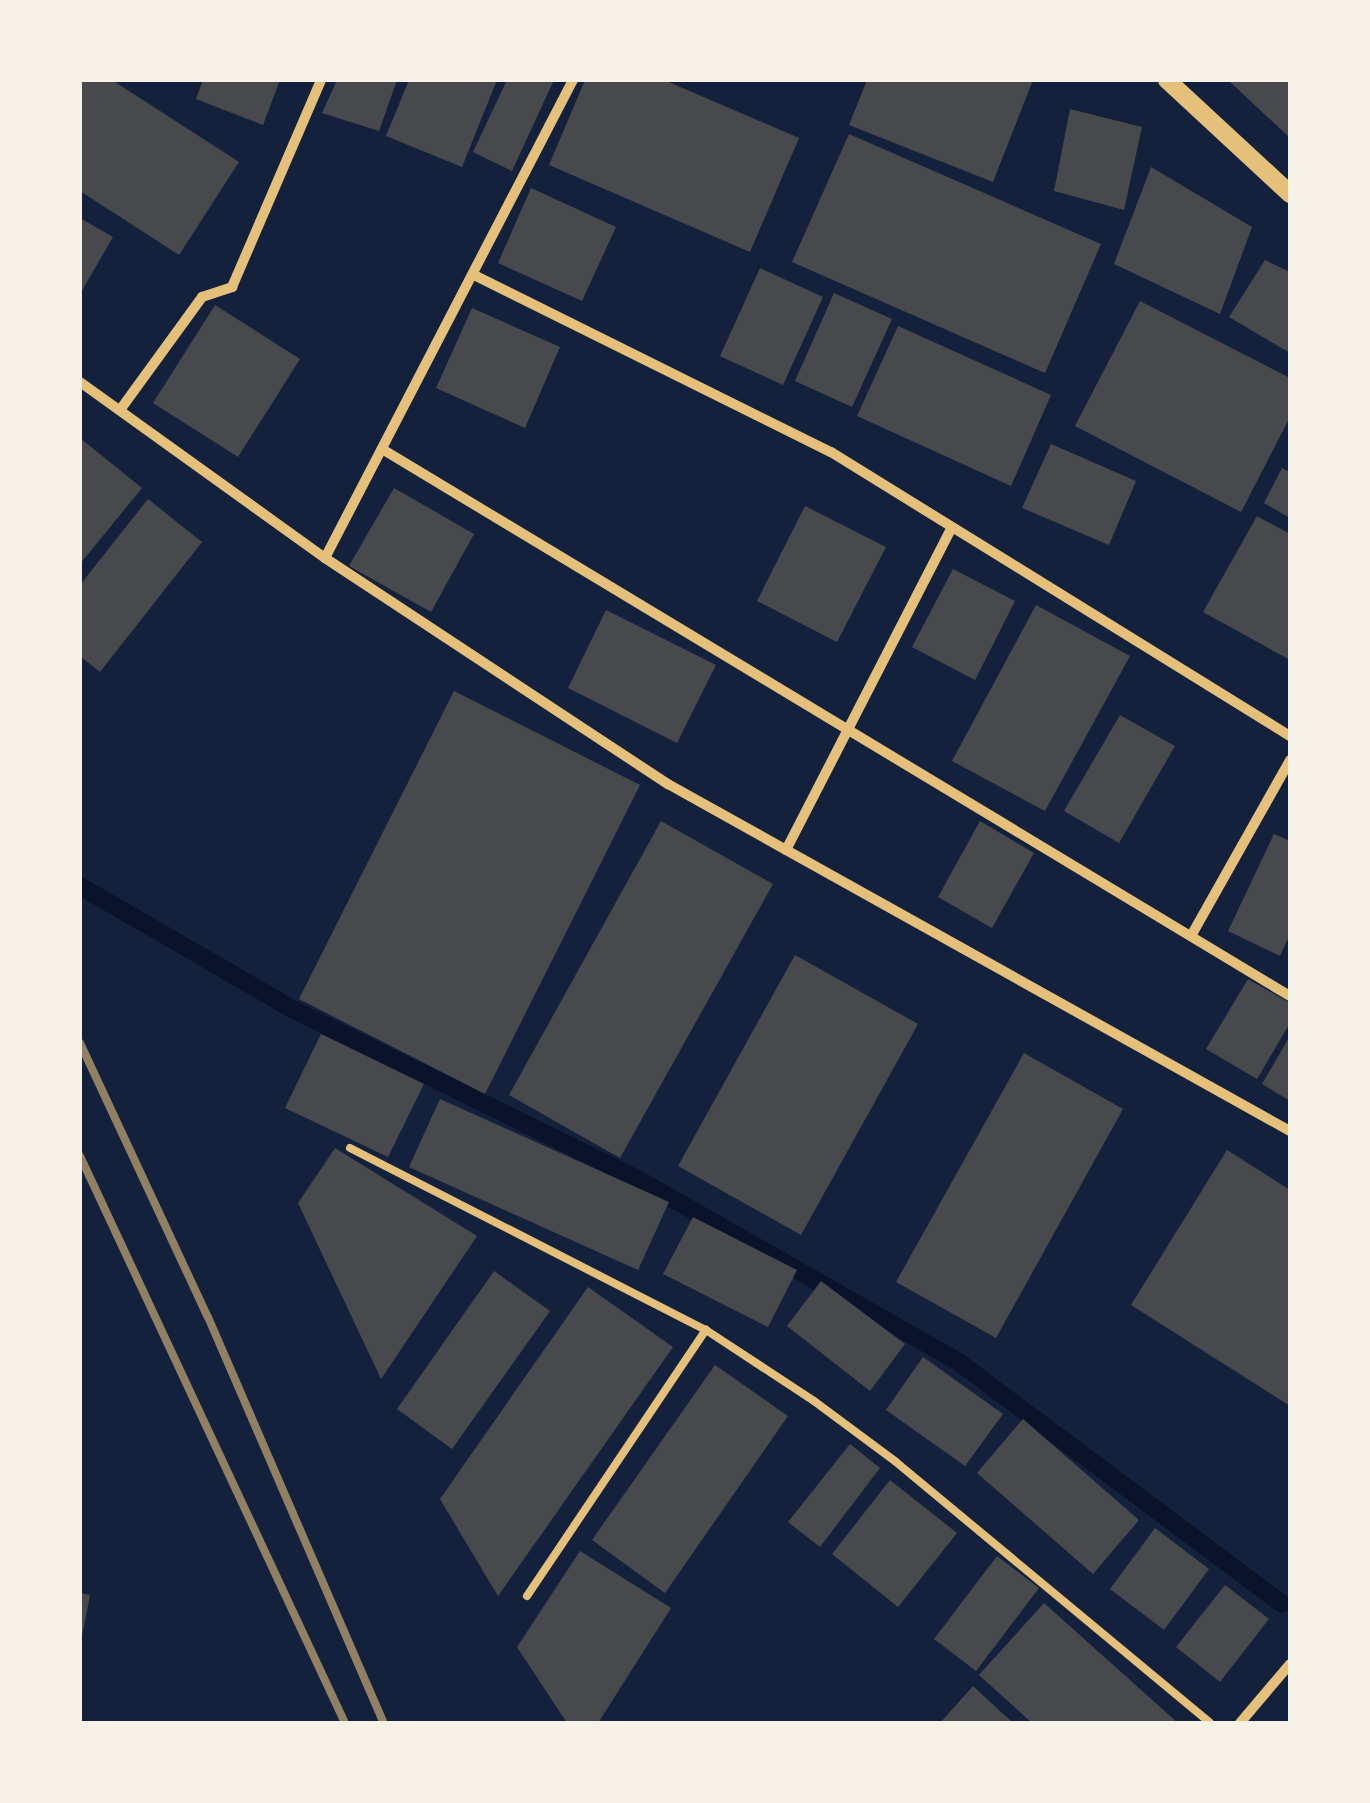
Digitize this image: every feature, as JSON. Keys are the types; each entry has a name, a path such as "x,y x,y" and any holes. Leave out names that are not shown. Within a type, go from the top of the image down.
{"street":[{"path":"120,410 202,297 232,288 321,80"},
{"path":"325,558 573,80"},
{"path":"1167,80 1290,194"},
{"path":"474,276 831,452 1290,736"},
{"path":"80,382 325,558 668,784 1290,1132"},
{"path":"382,449 1290,996"},
{"path":"786,850 952,527"},
{"path":"1190,936 1290,760"},
{"path":"1240,1723 1290,1664"}],"lane":[{"path":"350,1148 706,1330 896,1462 1210,1723"},
{"path":"526,1596 706,1330"}],"building":[{"path":"80,80 112,80 239,162 179,255 80,191"},
{"path":"203,80 280,80 263,125 196,99"},
{"path":"337,80 397,80 379,131 322,113"},
{"path":"409,80 497,80 462,167 386,136"},
{"path":"507,80 554,80 512,171 473,152"},
{"path":"585,80 664,80 799,138 750,252 549,165"},
{"path":"867,80 1033,80 993,182 849,125"},
{"path":"1228,80 1290,80 1290,138"},
{"path":"1070,109 1142,127 1124,210 1054,191"},
{"path":"849,134 1101,244 1045,373 792,262"},
{"path":"1151,167 1252,227 1220,314 1114,264"},
{"path":"531,188 616,227 582,301 498,263"},
{"path":"80,218 113,237 80,294"},
{"path":"1265,260 1290,272 1290,353 1229,317"},
{"path":"760,268 823,297 783,385 720,356"},
{"path":"834,293 892,319 852,407 795,381"},
{"path":"1140,301 1290,378 1290,417 1241,512 1075,426"},
{"path":"215,305 300,359 238,457 153,403"},
{"path":"472,308 560,347 525,428 436,388"},
{"path":"898,326 1051,395 1011,486 857,416"},
{"path":"80,438 142,488 80,564"},
{"path":"1051,444 1136,481 1109,545 1022,508"},
{"path":"1282,468 1290,472 1290,518 1264,503"},
{"path":"394,488 474,534 431,612 349,566"},
{"path":"148,499 202,542 100,672 80,656 80,585"},
{"path":"805,506 886,547 837,642 757,601"},
{"path":"1257,516 1290,534 1290,660 1203,612"},
{"path":"953,569 1015,601 975,680 912,647"},
{"path":"1036,605 1130,656 1045,811 952,761"},
{"path":"606,610 716,665 677,743 568,688"},
{"path":"454,691 640,785 485,1094 299,999"},
{"path":"1120,715 1175,746 1119,843 1064,811"},
{"path":"661,821 773,884 620,1158 509,1095"},
{"path":"980,821 1034,853 992,928 938,897"},
{"path":"1274,834 1290,841 1290,934 1280,956 1228,931"},
{"path":"795,955 918,1024 801,1235 678,1166"},
{"path":"1248,979 1290,1003 1290,1023 1257,1079 1206,1049"},
{"path":"321,1034 424,1084 388,1157 285,1108"},
{"path":"1290,1036 1290,1101 1262,1084"},
{"path":"1024,1053 1123,1109 996,1338 896,1282"},
{"path":"440,1099 669,1202 638,1270 409,1167"},
{"path":"335,1148 477,1236 381,1379 298,1203"},
{"path":"1227,1150 1290,1190 1290,1406 1131,1305"},
{"path":"693,1217 797,1270 768,1327 663,1274"},
{"path":"494,1271 550,1311 452,1449 397,1409"},
{"path":"821,1281 905,1344 870,1391 787,1326"},
{"path":"588,1287 673,1347 498,1596 440,1499"},
{"path":"923,1357 1003,1414 965,1466 886,1410"},
{"path":"715,1365 788,1416 665,1593 592,1540"},
{"path":"1023,1419 1139,1520 1093,1574 977,1473"},
{"path":"850,1444 880,1468 820,1547 788,1522"},
{"path":"890,1480 957,1533 898,1607 832,1554"},
{"path":"1155,1528 1209,1569 1164,1630 1110,1589"},
{"path":"580,1551 671,1608 598,1723 567,1723 517,1647"},
{"path":"997,1556 1039,1588 976,1671 934,1639"},
{"path":"1225,1585 1269,1619 1220,1682 1176,1647"},
{"path":"80,1593 90,1595 82,1636 80,1636"},
{"path":"1044,1603 1178,1723 1032,1723 979,1675"},
{"path":"973,1686 1013,1723 940,1723"}],"waterway":[{"path":"80,886 292,1009 636,1178 960,1363 1282,1604"}],"railway":[{"path":"80,1043 208,1317 384,1723"},
{"path":"80,1156 345,1723"}]}
